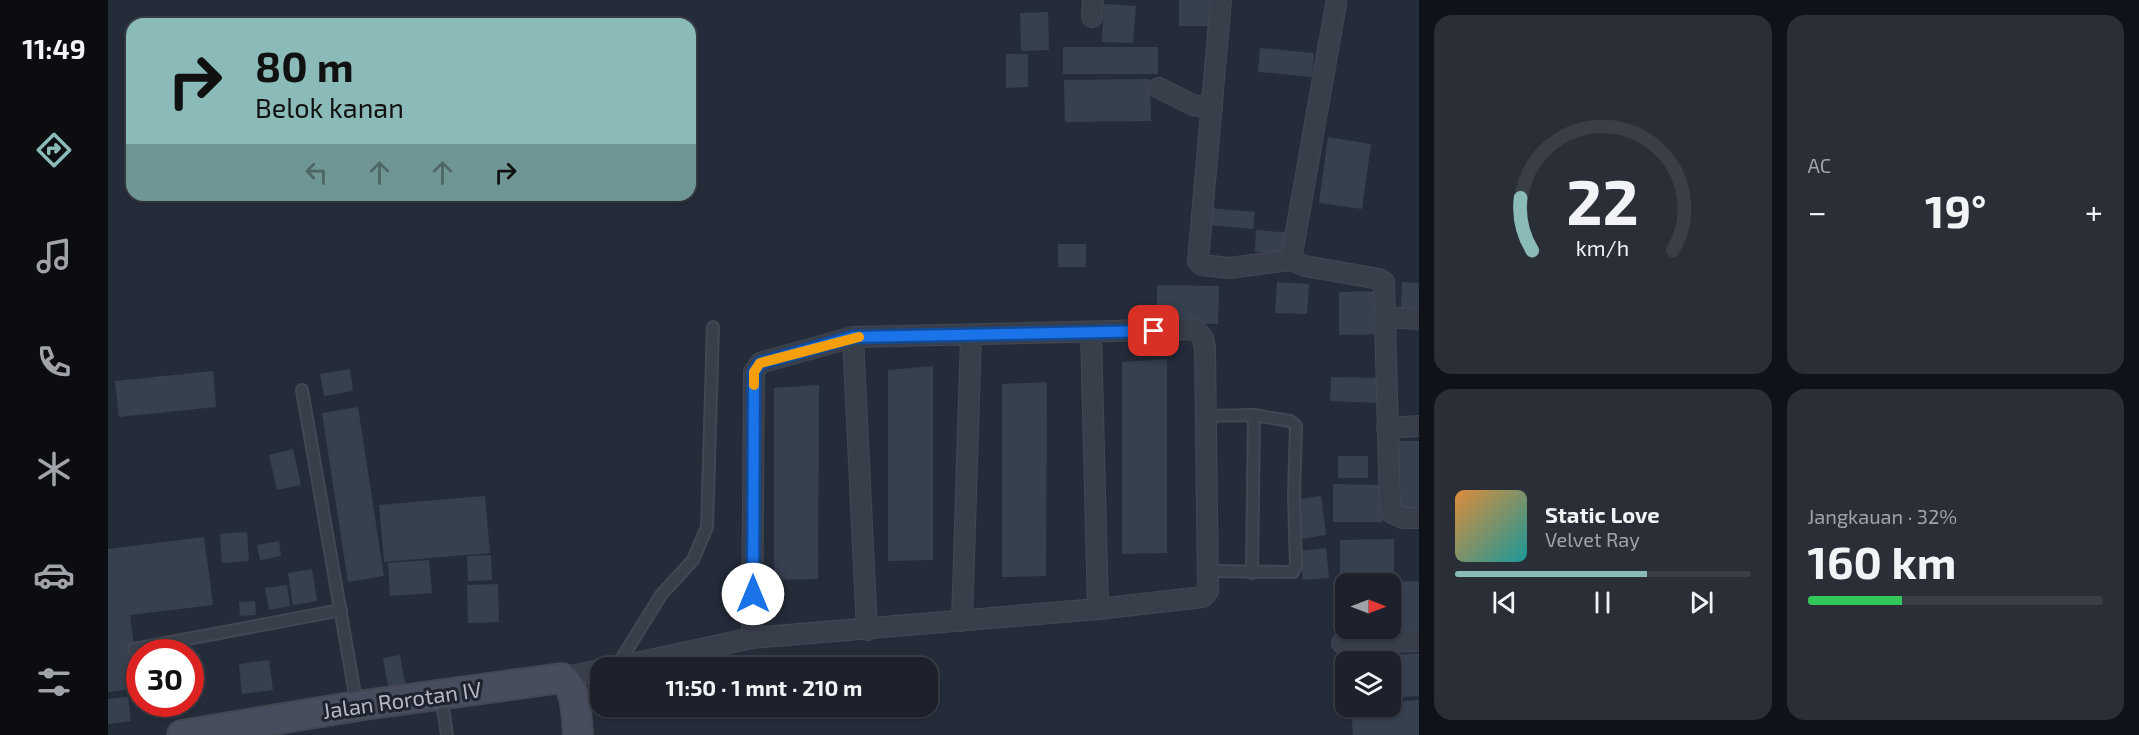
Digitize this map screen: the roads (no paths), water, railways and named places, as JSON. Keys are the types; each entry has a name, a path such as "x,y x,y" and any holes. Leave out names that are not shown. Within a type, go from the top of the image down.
{"street":[{"path":"1221,0 1198,261 1202,265 1229,268 1291,260 1305,266 1382,280 1390,508 1392,513 1411,518"},
{"path":"1291,260 1336,4"},
{"path":"1159,88 1183,101 1212,110"},
{"path":"1385,317 1419,319"},
{"path":"661,657 752,638 867,630 1203,597 1208,591 1205,348 1203,338 1195,329 853,337 760,363 754,372 752,638"},
{"path":"1091,333 1098,609"},
{"path":"962,621 971,335"},
{"path":"853,337 867,630"},
{"path":"1387,428 1419,426"},
{"path":"1342,644 1419,641"},
{"path":"562,678 590,672"},
{"path":"562,678 569,683 572,690 578,735"},
{"name":"Jalan Rorotan IV","path":"182,735 357,706 562,678"}],"lane":[{"path":"617,657 661,595 693,560 707,527 713,327"},
{"path":"302,390 357,706"},
{"path":"1252,573 1254,415"},
{"path":"1206,416 1254,415 1290,421 1296,426 1294,496 1296,566 1293,572 1208,571"},
{"path":"187,639 341,610"},
{"path":"441,695 447,735"}]}
